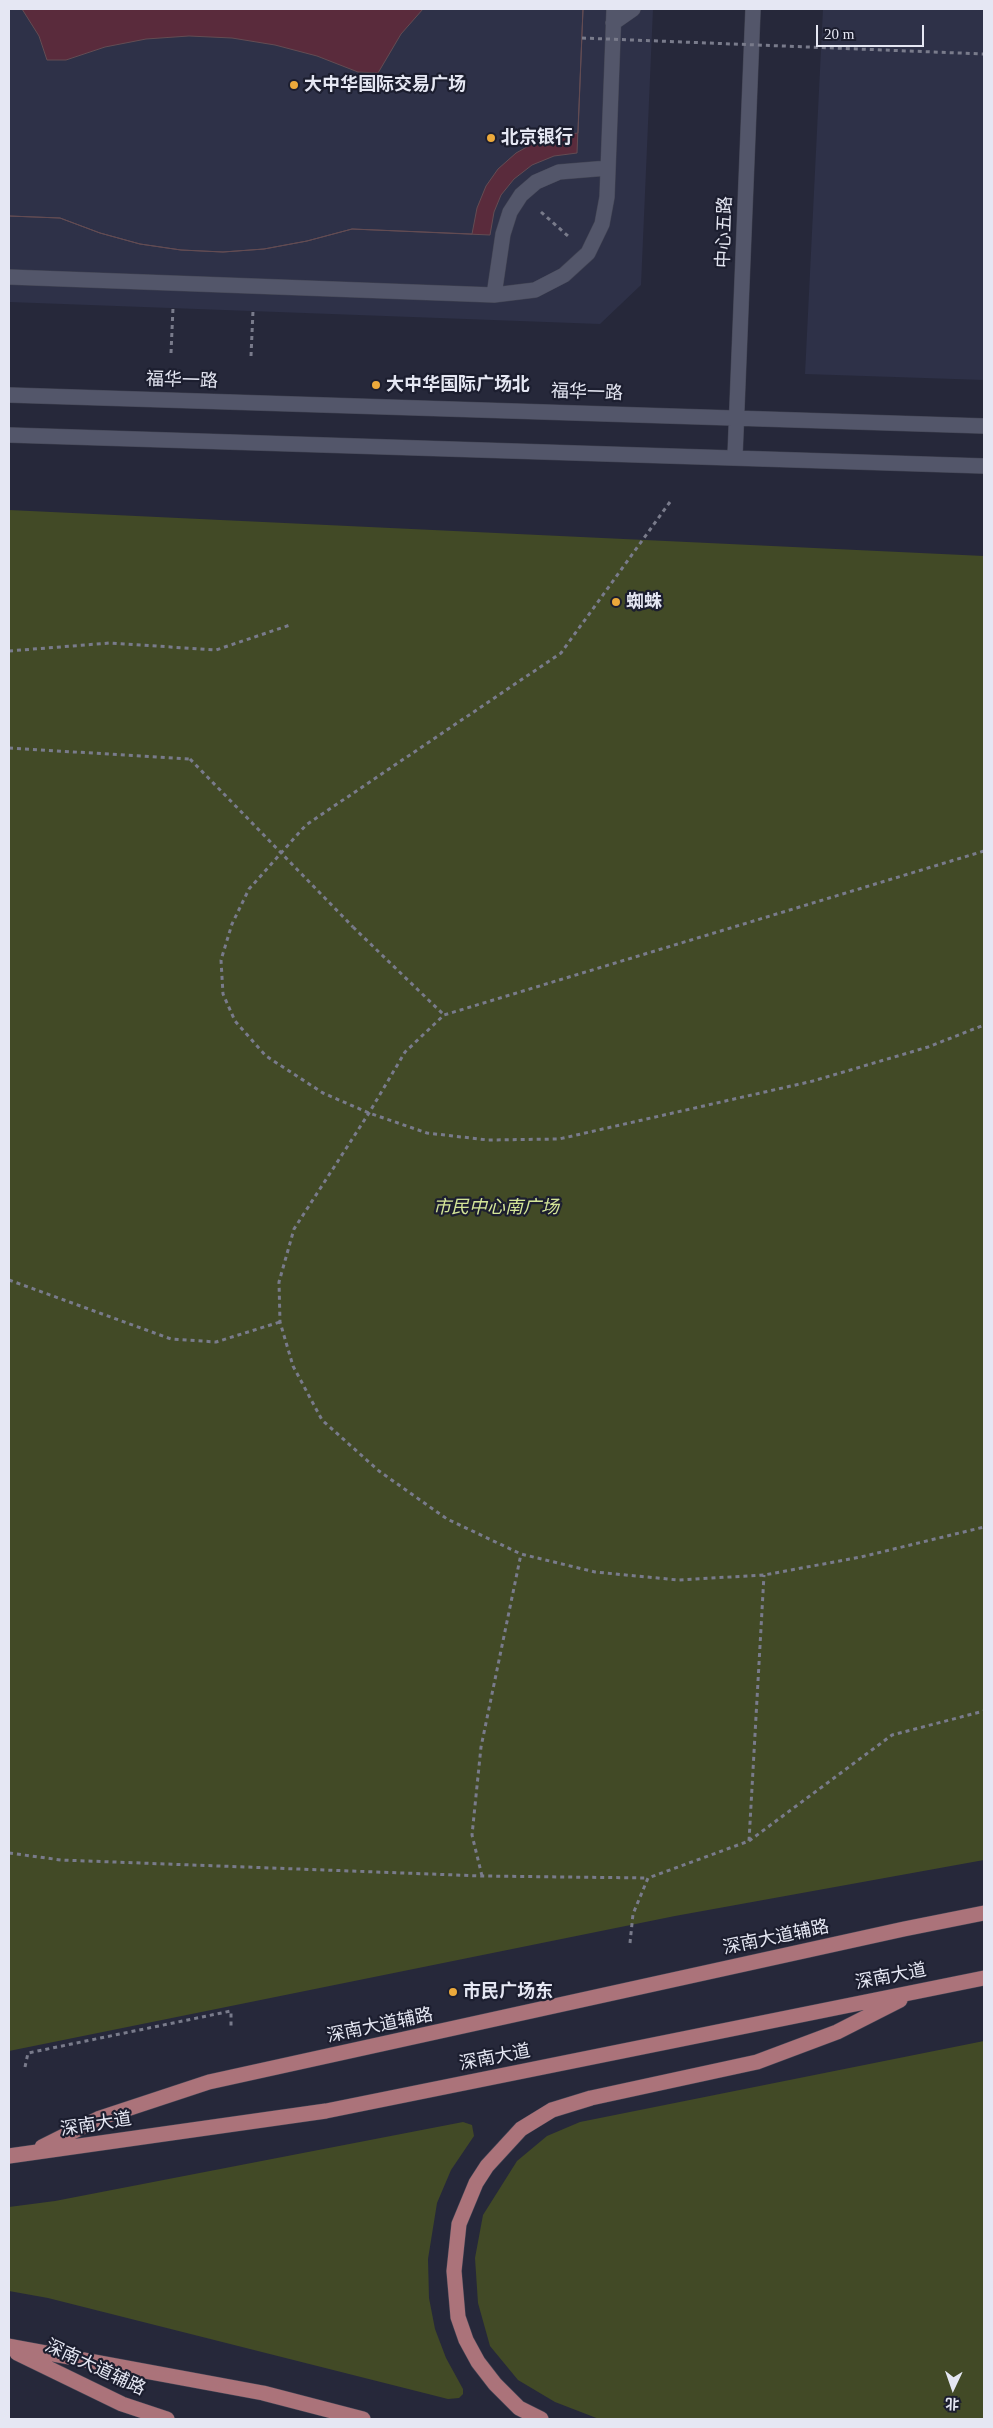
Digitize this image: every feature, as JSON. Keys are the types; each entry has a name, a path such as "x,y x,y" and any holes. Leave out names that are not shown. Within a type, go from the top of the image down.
{"main road":[{"name":"深南大道辅路","path":"29,2154 100,2118 210,2082 984,1913"},
{"name":"深南大道","path":"9,2156 326,2111 984,1978"},
{"path":"541,2419 519,2408 495,2384 478,2362 466,2340 458,2317 454,2271 459,2224 476,2183 502,2148 521,2129 552,2110 591,2098 757,2062 837,2032 919,1991"},
{"name":"深南大道辅路","path":"9,2348 122,2404 167,2419"},
{"path":"9,2348 263,2393 363,2419"}],"street":[{"path":"9,277 494,295 536,290 564,275 588,253 602,224 608,168 614,16 633,9"},
{"name":"中心五路","path":"735,456 753,9"},
{"path":"494,295 503,234 510,212 521,195 536,182 559,172 608,168"},
{"name":"福华一路","path":"9,394 984,426"},
{"path":"9,434 735,456 984,466"}],"path":[{"path":"582,38 984,54"},
{"path":"521,195 588,253"},
{"path":"171,353 175,283"},
{"path":"251,356 254,286"},
{"path":"670,502 561,653 306,825 249,889 232,924 221,960 224,994 235,1021 266,1056 323,1093 369,1114 427,1132 488,1140 559,1139 813,1081 928,1047 984,1024"},
{"path":"9,651 110,643 216,650 290,625"},
{"path":"9,748 190,758 353,927 444,1015"},
{"path":"984,851 444,1015 405,1052 369,1114 294,1229 280,1282 280,1322 293,1366 322,1420 379,1471 447,1519 521,1554 604,1573 678,1580 764,1575 861,1557 984,1527"},
{"path":"9,1280 171,1339 216,1342 280,1322"},
{"path":"482,1876 472,1835 481,1747 521,1554"},
{"path":"749,1841 764,1575"},
{"path":"9,1853 61,1860 482,1876 648,1878 749,1841 892,1735 984,1711"},
{"path":"630,1943 634,1914 648,1878"},
{"path":"25,2067 28,2053 231,2011 231,2026"}],"shaded area":[{"name":"大中华国际交易广场","path":"9,9 653,9 641,285 600,324 9,302"},
{"path":"823,9 984,9 984,380 805,374"}],"green space":[{"name":"市民中心南广场","path":"9,510 984,556 984,1860 675,1916 9,2051"},
{"path":"984,2041 984,2419 599,2419 555,2402 518,2380 490,2346 478,2303 475,2258 483,2215 517,2161 547,2136 580,2122"},
{"path":"463,2122 472,2125 474,2136 451,2170 437,2203 428,2259 429,2298 435,2329 446,2358 463,2389 463,2394 459,2398 448,2399 48,2298 9,2291 9,2207 55,2201"}],"building":[{"name":"大中华国际交易广场","path":"9,9 583,9 577,153 554,156 532,165 514,179 501,195 494,212 490,235 352,229 307,241 264,249 223,252 181,250 140,244 100,233 60,218 9,216"},
{"name":"大中华国际交易广场","path":"9,9 22,9 39,36 47,60 66,60 105,47 146,39 189,36 232,38 275,45 317,56 358,72 378,73 401,34 423,9 583,9 578,133 555,136 534,143 516,153 498,169 486,186 477,208 472,234 352,229 307,241 264,249 223,252 181,250 140,244 100,233 60,218 9,216"}],"place":[{"name":"大中华国际交易广场","path":"294,85"},
{"name":"北京银行","path":"491,138"},
{"name":"大中华国际广场北","path":"376,385"},
{"name":"蜘蛛","path":"616,602"},
{"name":"市民广场东","path":"453,1992"}]}
